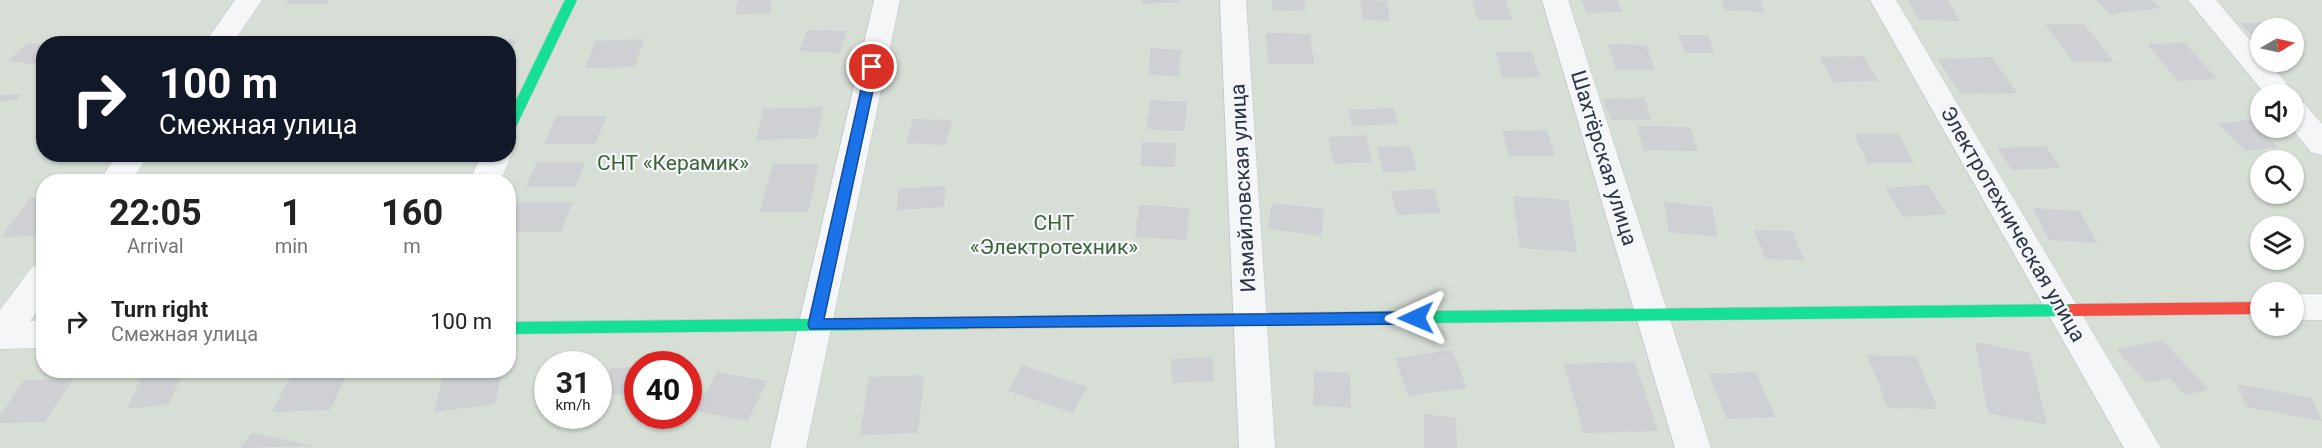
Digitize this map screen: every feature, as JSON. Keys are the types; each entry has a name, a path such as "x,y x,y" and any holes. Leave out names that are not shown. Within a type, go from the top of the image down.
{"street":[{"path":"223,36 249,0"},
{"path":"516,114 571,0"},
{"path":"788,448 887,0"},
{"name":"Измайловская улица","path":"1233,0 1257,448"},
{"name":"Шахтёрская улица","path":"1555,0 1694,448"},
{"name":"Электротехническая улица","path":"1883,0 2143,448"},
{"path":"2201,0 2272,84"},
{"path":"2304,122 2322,144"},
{"path":"0,335 36,287"},
{"path":"2304,308 2322,307"},
{"path":"516,328 2250,308"},
{"path":"0,335 36,334"}],"green space":[{"name":"СНТ «Электротехник»","path":"0,0 2322,0 2322,448 0,448"}],"building":[{"path":"288,0 330,0 327,4 286,4"},
{"path":"738,0 772,0 770,13 735,15"},
{"path":"1141,0 1179,0 1180,2 1142,4"},
{"path":"1272,0 1304,0 1306,10 1273,11"},
{"path":"1360,0 1387,1 1390,21 1363,20"},
{"path":"1472,0 1506,0 1512,20 1478,20"},
{"path":"1581,0 1617,0 1623,12 1587,13"},
{"path":"1722,0 1760,0 1764,12 1725,10"},
{"path":"1908,0 1948,0 1960,21 1919,20"},
{"path":"2096,0 2152,0 2161,8 2110,14"},
{"path":"2240,23 2250,23 2250,34"},
{"path":"2045,24 2084,24 2114,62 2073,62"},
{"path":"807,30 847,31 840,53 799,51"},
{"path":"1266,33 1310,34 1314,64 1268,64"},
{"path":"1678,35 1708,35 1715,53 1685,53"},
{"path":"645,39 634,67 585,68 596,41"},
{"path":"27,43 36,44 34,64 8,61"},
{"path":"2185,43 2217,79 2178,81 2147,44"},
{"path":"1608,44 1646,45 1655,70 1616,70"},
{"path":"1151,48 1181,50 1179,76 1148,75"},
{"path":"1495,52 1532,52 1540,77 1503,78"},
{"path":"1863,56 1878,81 1834,82 1819,57"},
{"path":"1992,57 2017,93 1961,94 1937,59"},
{"path":"21,94 17,100 0,101 0,95"},
{"path":"1644,98 1652,120 1611,120 1603,99"},
{"path":"1150,100 1187,102 1184,131 1147,129"},
{"path":"823,107 817,138 756,140 763,109"},
{"path":"1394,108 1398,124 1352,126 1348,110"},
{"path":"556,116 607,116 595,144 544,144"},
{"path":"913,119 952,120 946,145 906,143"},
{"path":"2250,120 2250,138 2269,138 2278,147 2246,151 2218,124"},
{"path":"1637,126 1690,127 1698,151 1644,150"},
{"path":"1547,130 1555,156 1509,156 1502,131"},
{"path":"1854,134 1899,134 1914,163 1868,163"},
{"path":"1366,135 1372,162 1334,164 1328,137"},
{"path":"1142,142 1176,143 1175,167 1140,166"},
{"path":"1410,146 1417,171 1383,172 1377,147"},
{"path":"2046,146 2061,168 2012,170 1997,148"},
{"path":"537,162 585,162 575,187 526,187"},
{"path":"773,164 819,164 808,212 760,212"},
{"path":"1928,185 1947,214 1903,217 1885,188"},
{"path":"945,186 944,207 897,210 898,189"},
{"path":"1434,189 1441,213 1397,215 1391,191"},
{"path":"1513,196 1568,200 1577,252 1520,248"},
{"path":"30,198 36,198 36,236 1,237"},
{"path":"518,202 573,202 561,232 516,232"},
{"path":"1664,202 1712,207 1718,237 1669,232"},
{"path":"1272,203 1324,209 1321,236 1268,229"},
{"path":"1139,205 1189,208 1187,240 1135,237"},
{"path":"2033,208 2080,211 2097,243 2049,240"},
{"path":"1754,230 1793,231 1804,260 1765,259"},
{"path":"2162,340 2209,390 2185,395 2170,378 2147,383 2116,350"},
{"path":"1975,342 2030,353 2047,425 1988,413"},
{"path":"1452,350 1467,388 1408,396 1395,358"},
{"path":"1867,355 1916,357 1938,409 1888,408"},
{"path":"1212,357 1214,381 1172,383 1171,359"},
{"path":"1635,362 1658,431 1584,433 1564,364"},
{"path":"1022,365 1087,387 1073,413 1008,391"},
{"path":"612,368 624,368 624,394 612,395"},
{"path":"1314,371 1350,373 1351,408 1313,405"},
{"path":"717,372 767,381 748,421 702,412 702,400"},
{"path":"1756,372 1775,417 1727,419 1709,374"},
{"path":"924,375 918,433 860,435 869,377"},
{"path":"141,378 180,378 169,404 127,409"},
{"path":"289,378 345,378 330,410 272,412"},
{"path":"443,378 500,378 495,404 434,412"},
{"path":"73,379 45,422 0,423 0,416 24,380"},
{"path":"2237,384 2312,398 2322,421 2246,407"},
{"path":"1424,414 1456,418 1457,448 1424,448"},
{"path":"252,433 314,446 240,448"}],"traffic: fast":[{"path":"516,114 571,0"},
{"path":"1343,318 2072,310"},
{"path":"516,328 969,323"}],"traffic: slow":[{"path":"969,323 1343,318"}],"traffic: jam":[{"path":"2072,310 2250,308"}],"route":[{"path":"872,67 815,325 1416,318"}],"park label":[{"name":"СНТ «Керамик»","path":"673,163"}]}
